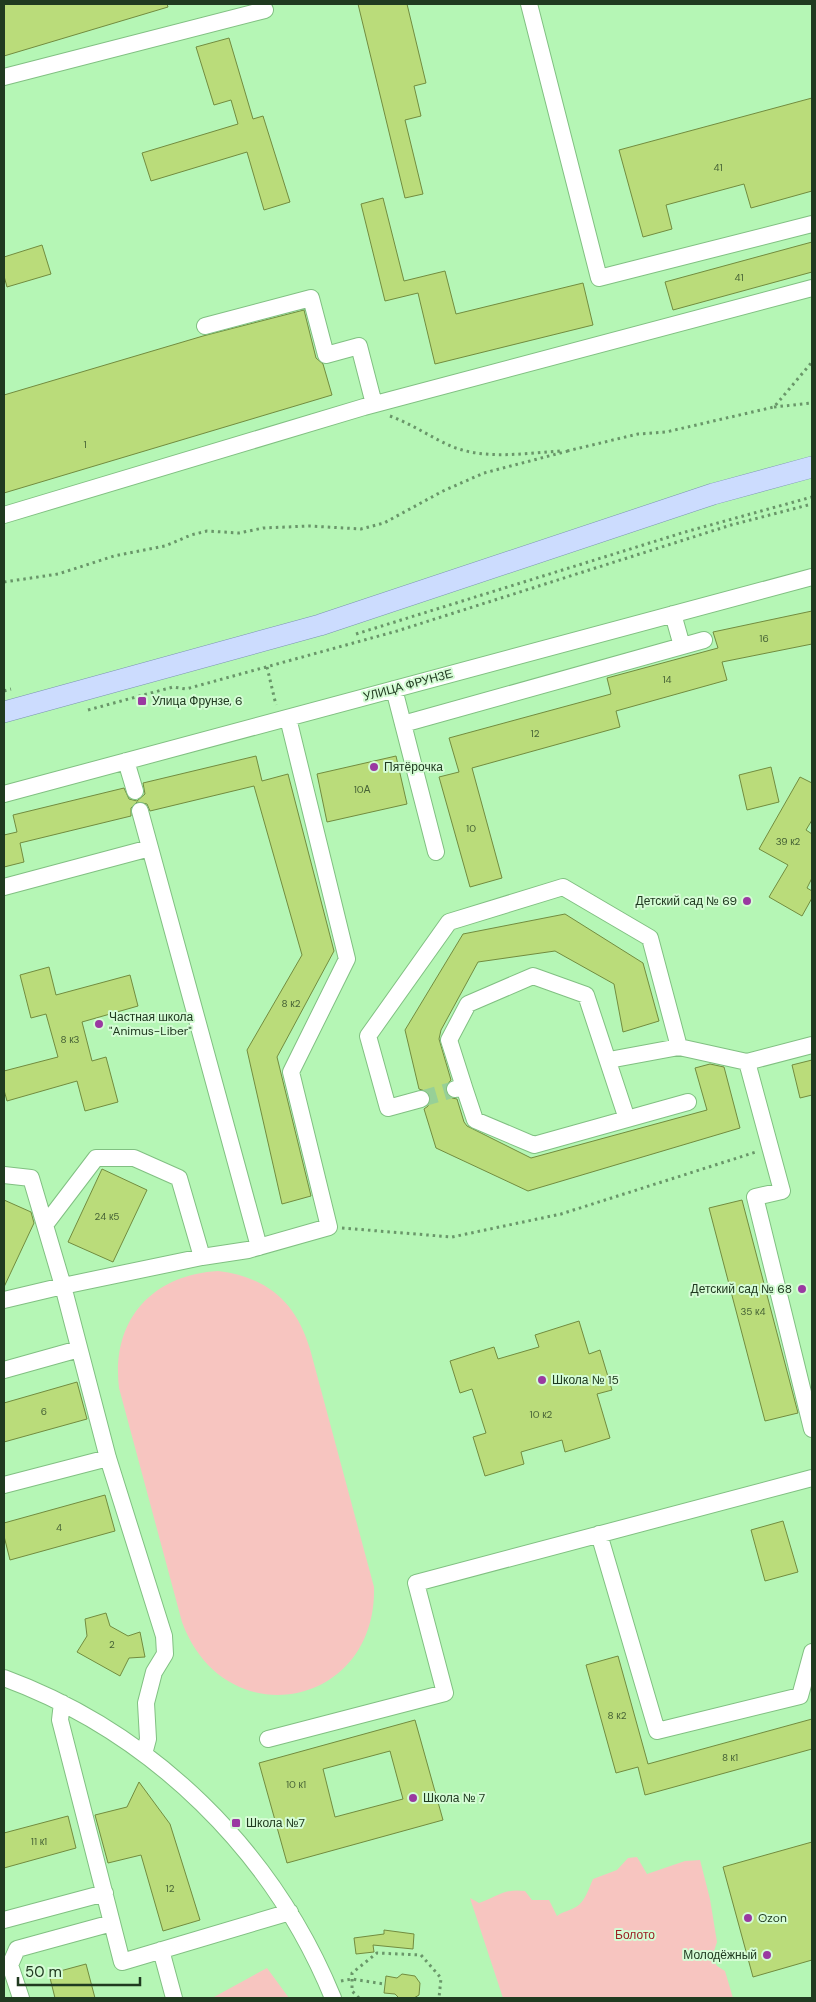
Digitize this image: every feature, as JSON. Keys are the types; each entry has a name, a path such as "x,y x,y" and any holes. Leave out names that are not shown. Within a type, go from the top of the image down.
{"main road":[{"path":"4,712 320,625 713,494 812,467"}],"street":[{"path":"529,4 599,278 812,224"},
{"path":"4,77 265,10"},
{"path":"4,515 369,406 812,288"},
{"path":"205,326 311,298 326,355 359,346 369,406"},
{"name":"УЛИЦА ФРУНЗЕ","path":"4,794 812,577"},
{"path":"673,614 682,646"},
{"path":"403,724 704,640"},
{"path":"394,689 436,852"},
{"path":"4,1300 202,1257 259,1248 329,1227 291,1072 347,959 284,719"},
{"path":"126,761 135,791"},
{"path":"140,811 259,1248"},
{"path":"4,888 150,848"},
{"path":"421,1099 388,1108 368,1036 449,922 563,887 650,938 679,1047"},
{"path":"627,1119 586,995 532,976 468,1004 449,1040 460,1088 475,1120 534,1145 688,1102"},
{"path":"609,1060 679,1047 747,1062 812,1045"},
{"path":"747,1062 782,1191 755,1198 812,1429"},
{"path":"45,1225 96,1158 134,1158 179,1178 202,1257"},
{"path":"4,1174 31,1178 108,1458 164,1636 165,1654 154,1672 146,1703 148,1739 144,1754"},
{"path":"4,1370 79,1350"},
{"path":"4,1485 108,1458"},
{"path":"268,1739 445,1693 416,1583 812,1478"},
{"path":"600,1534 657,1731 800,1696 812,1652"},
{"path":"4,1678 62,1703 104,1727 144,1754 179,1782 228,1830 265,1875 290,1912 312,1951 333,1998"},
{"path":"62,1703 60,1720 122,1962 290,1912"},
{"path":"4,1920 105,1894"},
{"path":"21,1998 10,1965 18,1949 112,1922"},
{"path":"161,1950 174,1998"}],"path":[{"path":"774,407 812,362"},
{"path":"4,582 58,574 114,556 165,546 191,535 207,531 239,533 263,528 309,526 361,529 384,523 443,491 484,473 638,434 666,432 774,407 812,404"},
{"path":"369,406 404,421 454,447 486,455 568,451"},
{"path":"350,636 684,532 812,497"},
{"path":"173,687 186,689 397,631 731,525 812,504"},
{"path":"266,667 284,719"},
{"path":"84,711 179,684"},
{"path":"4,691 16,688"},
{"path":"329,1227 452,1237 562,1214 771,1147"},
{"path":"360,1998 352,1991 352,1974 377,1953 421,1955 441,1978 439,1998"},
{"path":"345,1980 352,1978 384,1984"}],"green space":[{"path":"218,1271 251,1279 265,1286 288,1305 304,1332 374,1587 368,1628 351,1660 326,1682 295,1693 262,1694 230,1682 202,1659 182,1622 119,1388 118,1364 122,1342 129,1323 140,1306 155,1292 173,1282 194,1274"},
{"name":"Болото","path":"637,1857 647,1874 685,1861 700,1860 710,1899 717,1942 712,1957 717,1966 725,1971 733,1998 503,1998 470,1898 479,1903 506,1892 525,1891 532,1900 549,1900 557,1916 582,1902 593,1879 617,1870 628,1858"},
{"path":"267,1968 289,1998 214,1998 214,1997"}],"building":[{"path":"4,4 167,4 168,7 4,56"},
{"path":"358,4 407,4 426,83 414,86 421,116 405,120 423,194 405,198"},
{"path":"229,38 253,119 263,116 290,202 264,210 247,152 151,181 142,153 238,124 231,100 214,105 196,47"},
{"path":"812,98 812,191 751,208 744,184 666,205 672,229 643,237 619,150"},
{"path":"383,198 404,281 445,271 456,314 583,283 593,325 435,364 418,293 385,301 361,204"},
{"path":"812,242 812,272 673,310 665,282"},
{"path":"42,245 51,274 7,287 4,276 4,257"},
{"path":"304,310 316,358 323,364 332,395 4,493 4,395 203,336"},
{"path":"812,611 812,644 722,662 727,680 616,711 620,727 472,768 502,878 470,887 439,777 459,772 449,738 611,694 607,678 718,648 713,632"},
{"path":"256,756 262,781 288,774 334,951 277,1057 311,1196 282,1204 247,1050 302,955 254,786 150,811 147,804 137,802 131,808 131,816 20,843 24,862 4,867 4,835 17,832 13,815 124,788 129,799 137,801 145,794 143,783"},
{"path":"396,756 407,804 327,822 317,774"},
{"path":"771,767 779,802 747,810 739,775"},
{"path":"800,777 812,783 812,820 806,830 812,834 812,878 807,888 812,891 812,898 802,916 769,897 788,865 759,849"},
{"path":"565,914 643,963 659,1021 623,1032 614,984 555,951 478,962 441,1030 439,1039 451,1080 446,1086 445,1092 452,1098 457,1099 467,1126 531,1158 707,1110 695,1068 710,1064 724,1067 740,1128 528,1191 436,1148 424,1109 428,1106 431,1097 428,1092 419,1089 405,1030 463,934"},
{"path":"49,967 56,995 130,975 138,1006 82,1022 92,1061 106,1057 118,1102 85,1111 77,1081 7,1101 4,1090 4,1071 58,1057 46,1014 31,1018 20,975"},
{"path":"812,1060 812,1095 800,1098 792,1065"},
{"path":"102,1169 147,1190 113,1262 68,1242"},
{"path":"4,1200 31,1212 34,1223 4,1287"},
{"path":"742,1200 798,1413 765,1421 709,1208"},
{"path":"579,1321 589,1354 600,1350 612,1390 597,1394 610,1438 565,1452 562,1440 521,1452 524,1464 485,1476 473,1437 486,1433 472,1389 460,1393 450,1361 494,1347 498,1359 539,1347 535,1335"},
{"path":"77,1382 87,1419 4,1442 4,1403"},
{"path":"105,1495 115,1531 10,1560 4,1536 4,1523"},
{"path":"783,1521 798,1572 765,1581 751,1530"},
{"path":"106,1613 110,1626 128,1636 140,1632 145,1657 129,1658 120,1676 77,1652 87,1636 85,1619"},
{"path":"618,1656 648,1764 812,1719 812,1749 645,1795 638,1767 616,1773 586,1665"},
{"path":"415,1720 443,1820 287,1863 259,1763","holes":["390,1751 403,1799 335,1817 323,1769"]},
{"path":"139,1782 170,1824 200,1920 163,1931 141,1855 108,1863 95,1815 127,1807"},
{"path":"68,1816 76,1848 4,1868 4,1833"},
{"path":"812,1842 812,1960 753,1977 723,1867"},
{"path":"384,1930 414,1934 413,1949 373,1945 374,1952 356,1954 354,1938 384,1934"},
{"path":"86,1964 95,1998 55,1998 49,1974"},
{"path":"402,1974 415,1976 420,1983 419,1995 414,1998 399,1998 395,1994 384,1993 386,1976 397,1978"}],"tunnel":[{"path":"421,1099 455,1089"}],"place":[{"name":"Улица Фрунзе, 6","path":"142,701"},
{"name":"Пятёрочка","path":"374,767"},
{"name":"Детский сад № 69","path":"747,901"},
{"name":"Частная школа \"Animus-Liber\"","path":"99,1024"},
{"name":"Детский сад № 68","path":"802,1289"},
{"name":"Школа № 15","path":"542,1380"},
{"name":"Школа № 7","path":"413,1798"},
{"name":"Школа №7","path":"236,1823"},
{"name":"Ozon","path":"748,1918"},
{"name":"Молодёжный","path":"767,1955"}]}
